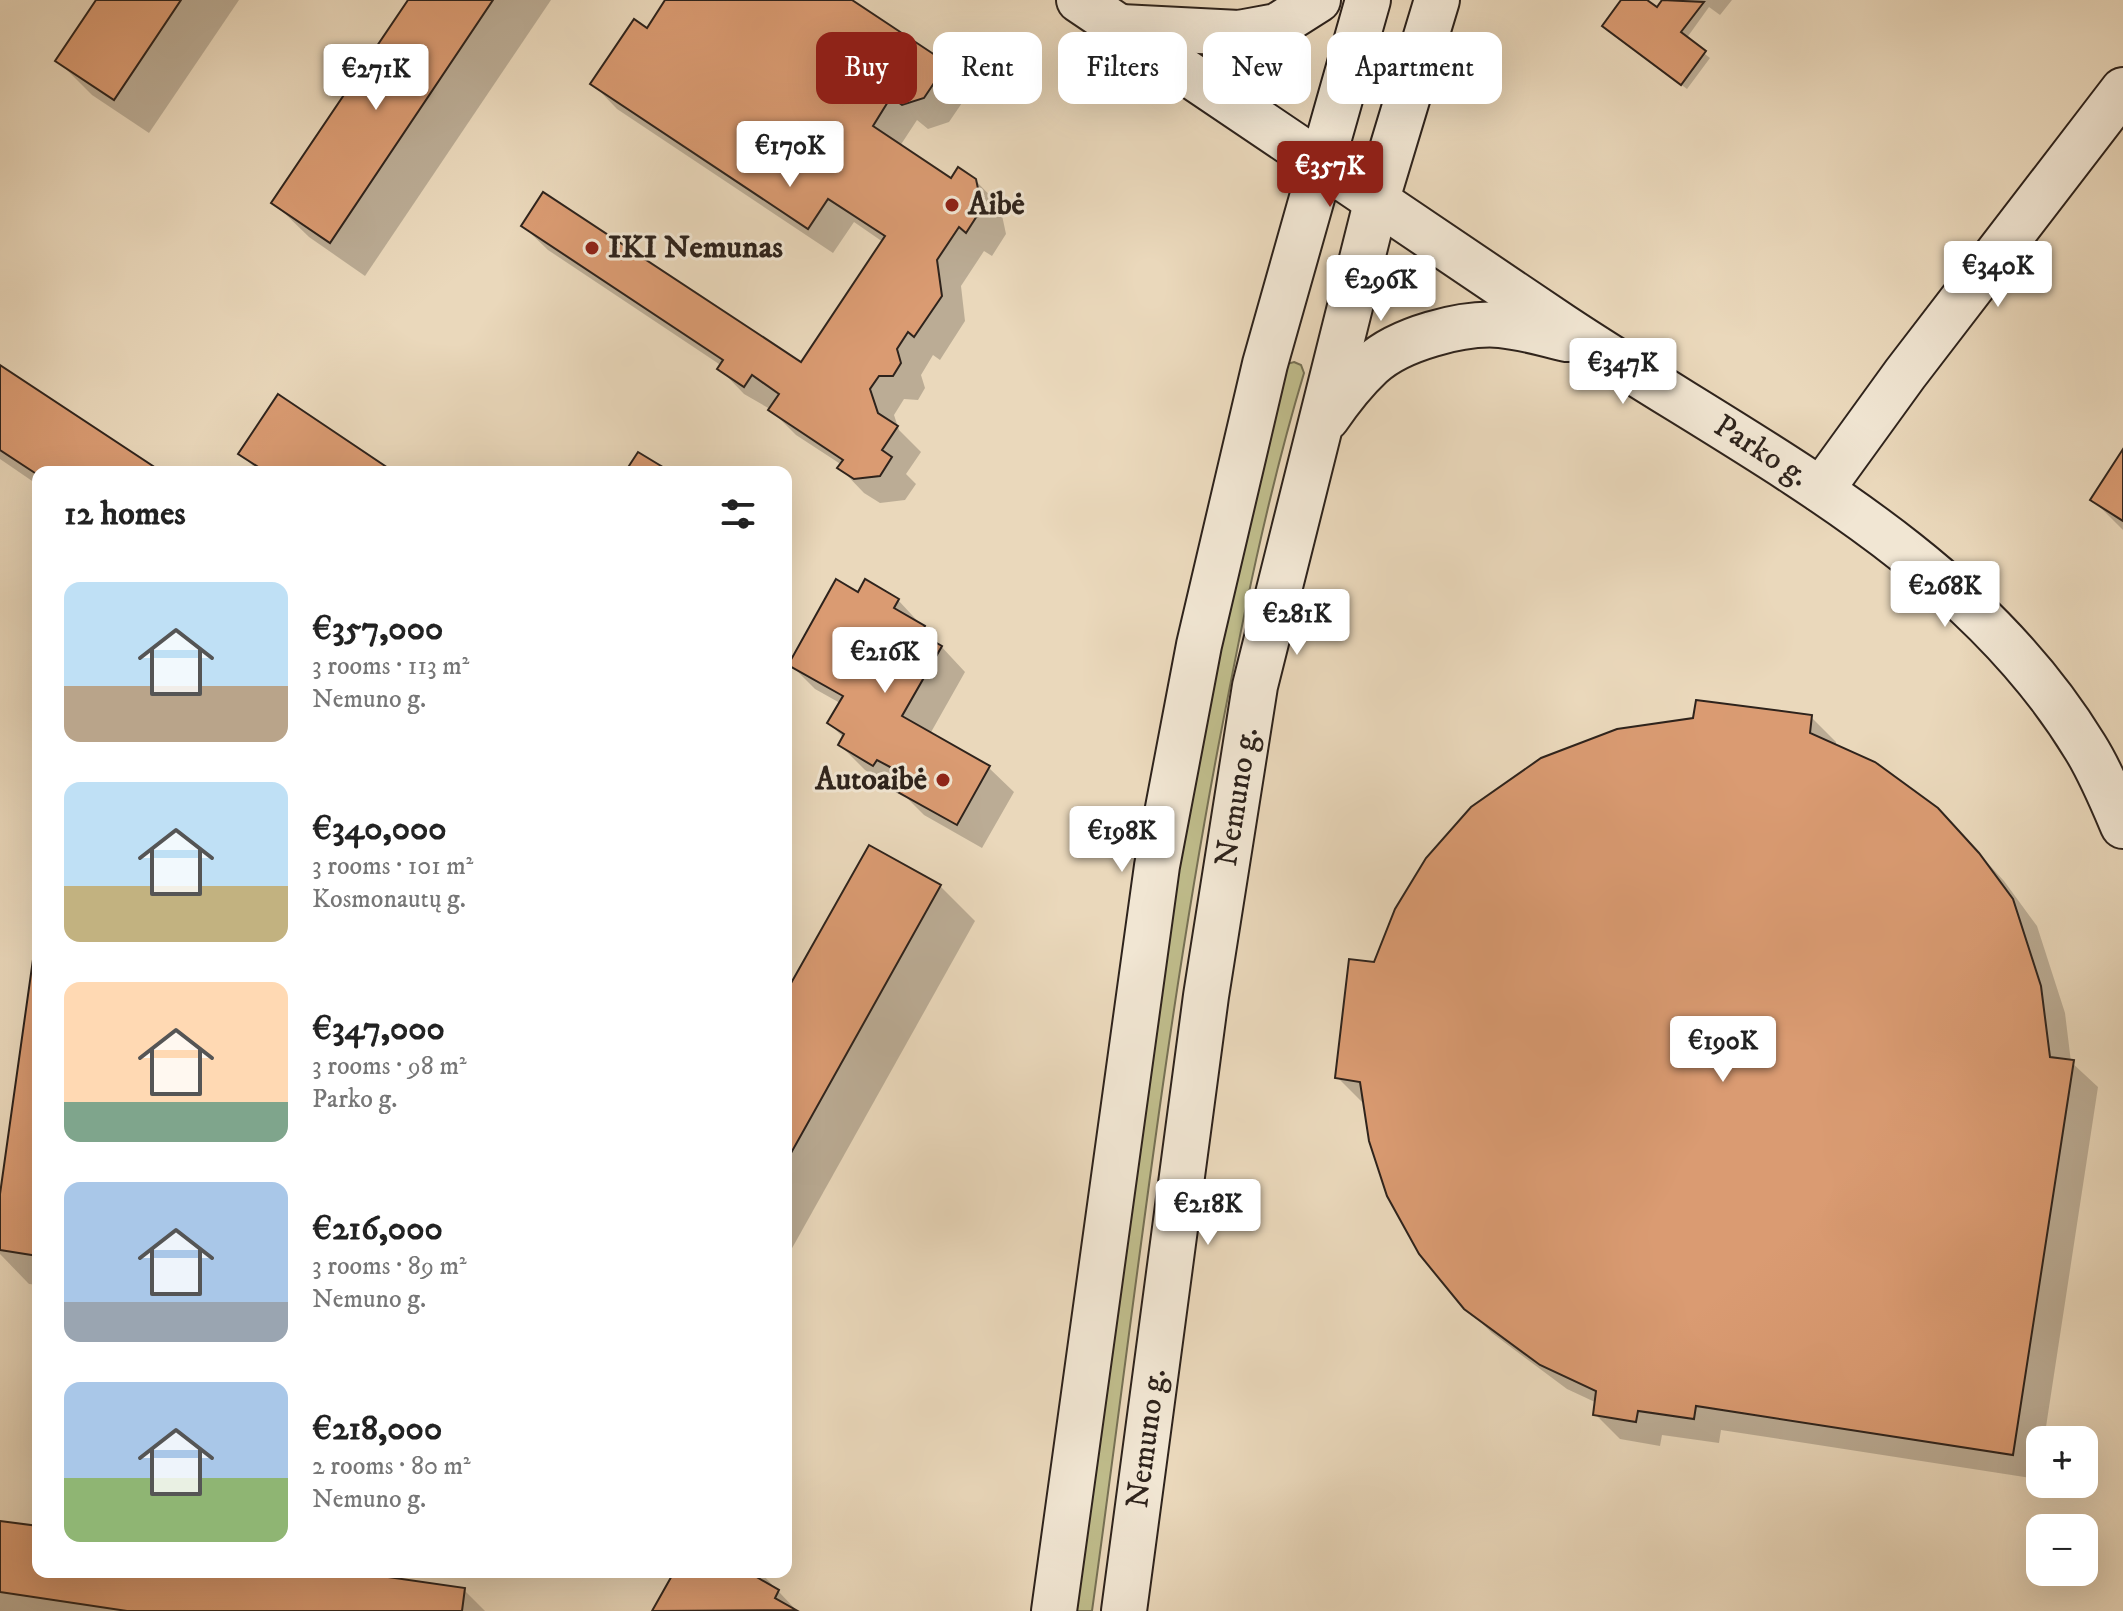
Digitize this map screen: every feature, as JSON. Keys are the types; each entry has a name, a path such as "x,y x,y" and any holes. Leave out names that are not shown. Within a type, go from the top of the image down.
{"main road":[{"name":"Parko g.","path":"1079,0 1588,343 1821,490 1913,555 1984,618 2035,676 2086,748 2123,826"},
{"path":"1120,27 1239,33 1277,26 1318,0"},
{"name":"Nemuno g.","path":"1054,1611 1157,866 1199,645 1265,364 1368,0"},
{"name":"Nemuno g.","path":"1124,1611 1224,874 1255,686 1377,199 1437,0"},
{"path":"1821,490 1905,374 2123,90"},
{"path":"1318,429 1345,392 1372,364 1387,353 1432,334 1470,326 1499,325 1588,343"}],"shaded area":[{"path":"1294,362 1301,365 1304,373 1278,466 1246,606 1181,963 1092,1611 1075,1611 1179,854 1221,643 1287,364"}],"building":[{"path":"96,0 181,0 114,100 55,61"},
{"path":"408,0 493,0 330,243 271,203"},
{"name":"IKI Nemunas","path":"665,0 852,0 900,32 816,32 816,104 887,104 873,126 951,178 958,167 976,179 982,208 966,233 959,227 937,260 942,296 914,337 908,332 897,349 901,363 893,376 879,376 870,389 878,413 898,426 882,450 892,457 880,476 854,479 837,468 843,460 768,410 779,394 752,375 744,387 717,369 723,360 521,226 543,192 801,362 885,236 828,199 808,229 590,84 634,19 647,28"},
{"path":"1621,0 1647,0 1657,7 1662,0 1704,2 1681,32 1706,51 1681,85 1602,26"},
{"name":"IKI Nemunas","path":"917,43 933,54 933,84 924,98 917,100"},
{"path":"0,365 153,466 32,466 32,471 0,450"},
{"path":"278,394 385,466 257,466 238,454"},
{"path":"2123,449 2123,521 2090,500"},
{"path":"638,452 661,466 629,466"},
{"path":"836,579 858,592 865,579 899,599 894,608 925,626 921,634 942,646 902,716 990,766 957,825 896,791 905,775 877,760 873,766 838,745 844,734 827,723 843,696 792,667 792,658"},
{"path":"1696,700 1812,715 1810,733 1875,762 1938,808 1979,853 2013,899 2041,986 2050,1057 2074,1060 2013,1455 1696,1406 1694,1419 1638,1411 1636,1422 1593,1415 1596,1391 1540,1365 1464,1309 1419,1254 1387,1196 1369,1141 1360,1082 1335,1078 1349,959 1374,962 1395,909 1426,858 1471,807 1541,758 1617,729 1693,718"},
{"path":"869,845 941,885 792,1151 792,981"},
{"path":"32,967 32,1255 0,1250 0,1194"},
{"path":"0,1521 32,1525 32,1578 395,1578 465,1588 462,1611 127,1611 0,1592"},
{"path":"671,1578 758,1578 779,1590 775,1598 796,1610 652,1611"}],"place":[{"name":"Aibė","path":"952,205"},
{"name":"IKI Nemunas","path":"592,248"},
{"name":"Autoaibė","path":"943,780"}]}
